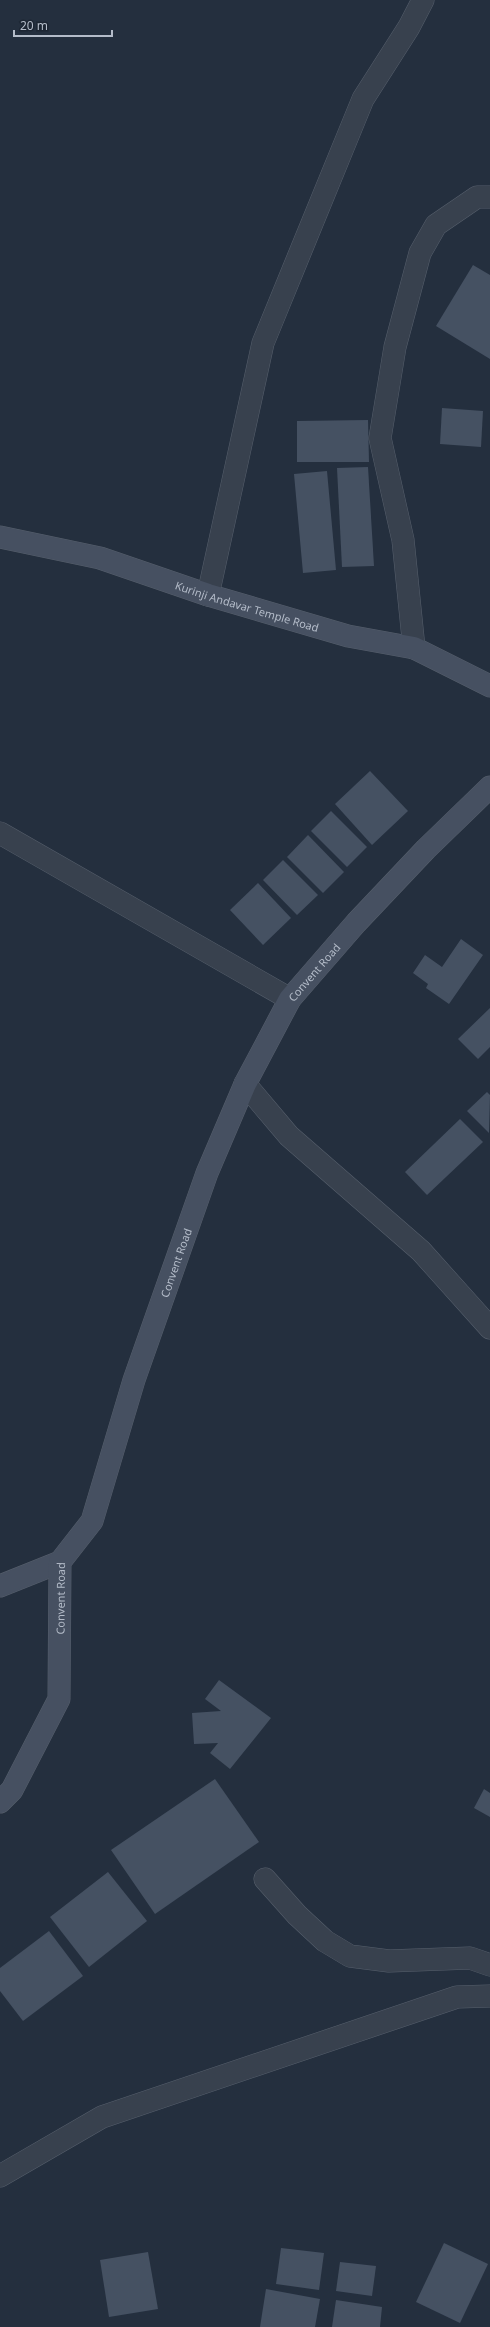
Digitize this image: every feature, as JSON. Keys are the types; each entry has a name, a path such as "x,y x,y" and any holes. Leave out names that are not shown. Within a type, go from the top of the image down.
{"main road":[{"name":"Kurinji Andavar Temple Road","path":"0,537 100,558 208,595 348,636 414,648 490,686"},
{"name":"Convent Road","path":"0,1802 12,1790 59,1699 60,1562 92,1521 134,1380 208,1173 245,1084 290,1000 356,922 490,787"},
{"path":"0,1586 60,1562"}],"street":[{"path":"208,595 263,343 363,98 410,27 423,0"},
{"path":"414,648 403,540 380,438 394,347 420,253 436,225 477,197 490,197"},
{"path":"0,833 290,1000"},
{"path":"245,1084 289,1136 421,1251 490,1328"},
{"path":"265,1880 297,1916 320,1936 350,1956 389,1961 470,1958 490,1965"},
{"path":"0,2176 102,2117 457,1997 490,1996"}],"building":[{"path":"473,265 490,275 490,359 436,326"},
{"path":"442,408 483,411 481,447 440,444"},
{"path":"368,420 369,462 297,462 297,421"},
{"path":"368,467 374,566 342,567 337,468"},
{"path":"327,471 336,570 303,573 294,474"},
{"path":"370,771 408,811 372,845 335,804"},
{"path":"331,811 367,847 347,867 311,831"},
{"path":"308,835 344,872 323,893 287,857"},
{"path":"283,860 318,895 297,915 263,880"},
{"path":"258,883 291,918 263,945 230,910"},
{"path":"461,939 483,955 449,1004 426,988 428,984 413,973 425,955 442,967"},
{"path":"490,1008 490,1047 478,1059 458,1039"},
{"path":"487,1092 490,1095 489,1133 467,1111"},
{"path":"460,1119 483,1142 427,1195 405,1172"},
{"path":"219,1680 271,1718 230,1769 210,1753 218,1743 194,1744 192,1713 221,1711 205,1699"},
{"path":"215,1779 259,1842 155,1914 111,1850"},
{"path":"484,1789 490,1793 490,1817 474,1808"},
{"path":"108,1872 147,1921 89,1967 50,1917"},
{"path":"49,1931 83,1976 23,2021 0,1991 0,1968"},
{"path":"444,2243 488,2264 460,2323 416,2302"},
{"path":"281,2248 324,2253 319,2290 276,2284"},
{"path":"148,2252 158,2309 109,2317 100,2260"},
{"path":"340,2262 376,2266 372,2296 336,2291"},
{"path":"266,2289 320,2299 315,2327 260,2327"},
{"path":"336,2300 382,2307 380,2327 332,2327"}]}
